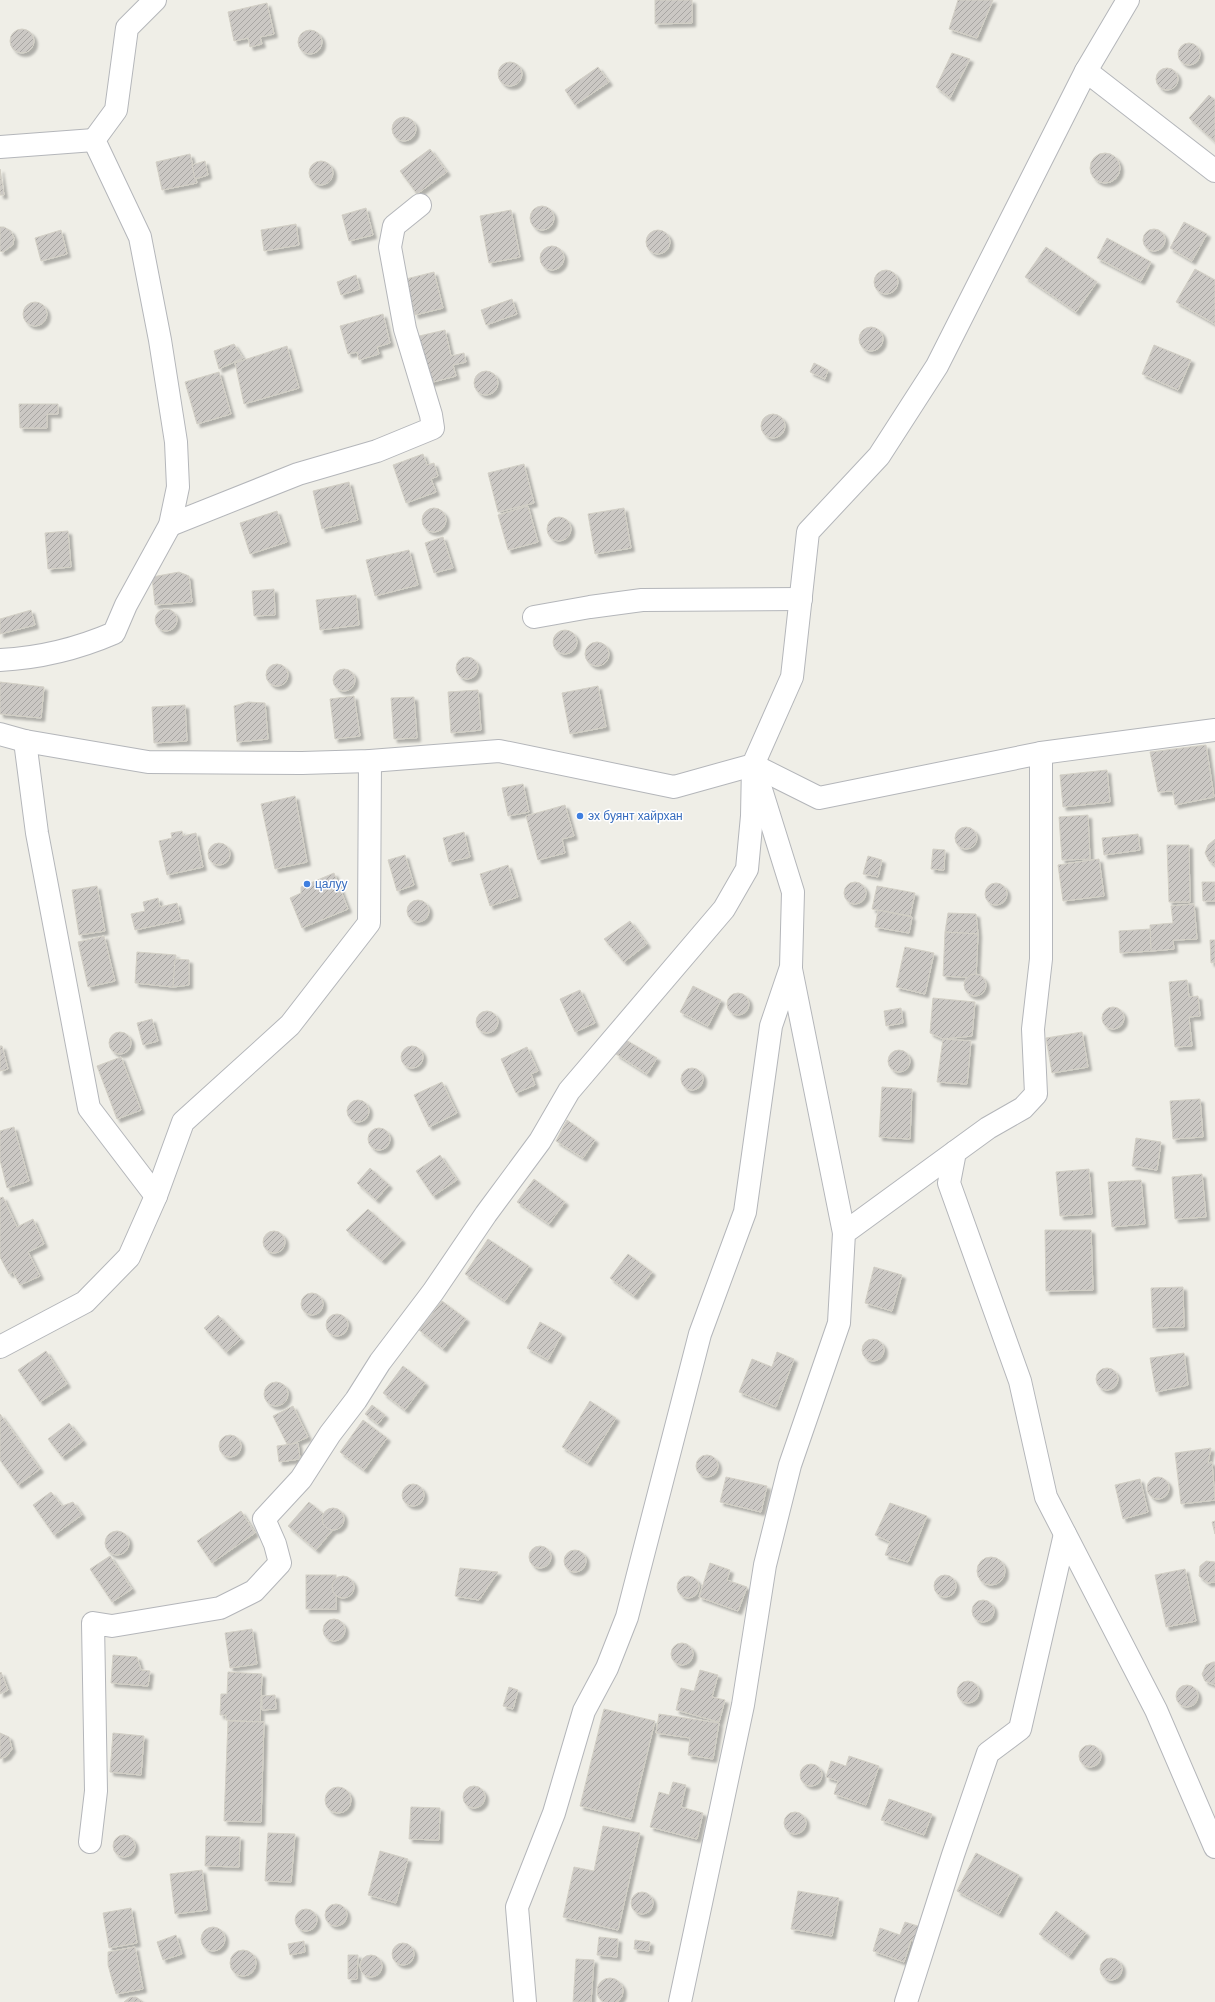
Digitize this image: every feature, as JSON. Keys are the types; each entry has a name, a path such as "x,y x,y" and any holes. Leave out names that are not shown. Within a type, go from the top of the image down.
{"street":[{"path":"0,147 94,140 116,110 127,28 155,0"},
{"path":"90,1842 96,1791 93,1624 112,1626 220,1608 254,1591 280,1563 276,1544 264,1519 301,1479 330,1434 356,1400 380,1362 433,1292 486,1214 540,1140 569,1091 724,909 747,869 752,816 753,765 792,677 808,532 879,456 937,366 1086,71 1128,0"},
{"path":"1086,71 1215,171"},
{"path":"0,660 48,654 88,644 114,633 126,605 170,525 178,487 176,442 159,333 140,237 94,140"},
{"path":"170,525 298,474 377,451 433,428 431,415 405,329 390,247 394,226 420,205"},
{"path":"534,617 642,600 800,599"},
{"path":"0,734 25,741 148,762 302,763 370,761 499,751 674,787 753,765 819,798 1041,753 1215,730"},
{"path":"25,741 37,833 89,1108 156,1196"},
{"path":"844,1233 988,1128 1023,1108 1036,1094 1033,1029 1041,959 1041,753"},
{"path":"0,1347 85,1302 129,1257 156,1196 183,1122 290,1025 369,923 370,761"},
{"path":"680,2002 743,1705 765,1565 790,1465 839,1323 844,1233 791,967 793,892 753,765"},
{"path":"525,2002 517,1907 554,1813 584,1711 607,1668 626,1617 700,1334 744,1212 771,1026 791,967"},
{"path":"955,1152 949,1183 1020,1381 1046,1497 1156,1710 1215,1847"},
{"path":"906,2002 953,1855 988,1753 1020,1729 1066,1534"}],"building":[{"path":"655,0 692,0 692,23 655,24"},
{"path":"958,0 993,0 977,38 949,29"},
{"path":"267,3 274,34 260,37 262,44 250,47 248,38 234,41 228,12"},
{"path":"22,29 27,30 33,36 33,46 27,52 22,53 17,52 11,46 10,41 11,36 17,30"},
{"path":"310,30 319,33 322,42 319,51 310,54 301,51 298,42 301,33"},
{"path":"1189,43 1197,46 1200,54 1197,62 1189,65 1181,62 1178,54 1181,46"},
{"path":"952,53 970,59 950,98 936,87"},
{"path":"510,62 519,65 522,74 519,83 510,86 501,83 498,74 501,65"},
{"path":"598,67 609,82 575,105 565,90"},
{"path":"1167,68 1175,71 1178,79 1175,87 1167,90 1159,87 1156,79 1159,71"},
{"path":"1209,95 1215,100 1215,142 1189,118"},
{"path":"404,117 413,120 416,129 413,138 404,141 395,138 392,129 395,120"},
{"path":"430,149 447,172 417,194 400,171"},
{"path":"1105,153 1111,154 1119,162 1119,174 1111,182 1105,183 1099,182 1091,174 1090,168 1091,162 1099,154"},
{"path":"190,154 197,183 162,190 156,162"},
{"path":"205,161 208,175 195,179 192,165"},
{"path":"321,161 330,164 333,173 330,182 321,185 312,182 309,173 312,164"},
{"path":"0,169 4,195 0,195"},
{"path":"542,206 551,209 554,218 551,227 542,230 533,227 530,218 533,209"},
{"path":"366,208 373,235 349,241 342,215"},
{"path":"511,210 520,257 489,263 480,216"},
{"path":"1184,222 1207,234 1192,261 1170,248"},
{"path":"296,224 299,245 264,251 261,230"},
{"path":"0,227 4,227 11,231 14,238 13,245 3,252 0,251"},
{"path":"1154,229 1162,232 1165,240 1162,248 1154,251 1146,248 1143,240 1146,232"},
{"path":"61,230 67,254 41,261 35,238"},
{"path":"658,230 667,233 670,242 667,251 658,254 649,251 646,242 649,233"},
{"path":"1107,238 1151,262 1141,281 1097,258"},
{"path":"552,246 561,249 564,258 561,267 552,270 543,267 540,258 543,249"},
{"path":"1046,247 1097,282 1076,312 1025,277"},
{"path":"1195,269 1215,280 1215,324 1176,302"},
{"path":"886,270 895,273 898,282 895,291 886,294 877,291 874,282 877,273"},
{"path":"434,272 443,308 415,315 406,279"},
{"path":"356,275 360,289 341,295 337,282"},
{"path":"512,299 517,314 486,325 481,310"},
{"path":"35,302 44,305 47,314 44,323 35,326 26,323 23,314 26,305"},
{"path":"383,314 390,343 377,347 379,354 359,360 357,352 348,354 340,326"},
{"path":"871,327 880,330 883,339 880,348 871,351 862,348 859,339 862,330"},
{"path":"445,330 451,356 464,353 466,362 453,365 456,376 429,383 419,336"},
{"path":"234,344 243,358 219,369 214,351"},
{"path":"1154,345 1191,360 1178,390 1142,374"},
{"path":"287,346 299,388 244,404 235,363"},
{"path":"814,363 828,370 825,379 810,372"},
{"path":"486,371 495,374 498,383 495,392 486,395 477,392 474,383 477,374"},
{"path":"219,372 231,414 197,424 185,382"},
{"path":"19,404 58,404 58,414 47,414 47,428 20,428"},
{"path":"773,414 782,417 785,426 782,435 773,438 764,435 761,426 764,417"},
{"path":"423,454 427,465 434,463 438,476 431,479 436,492 406,503 393,465"},
{"path":"524,464 534,503 498,512 488,473"},
{"path":"349,482 358,520 322,529 313,491"},
{"path":"528,506 538,542 508,550 498,515"},
{"path":"434,508 443,511 446,520 443,529 434,532 425,529 422,520 425,511"},
{"path":"624,508 631,548 595,554 588,514"},
{"path":"277,511 287,542 250,554 240,523"},
{"path":"559,517 568,520 571,529 568,538 559,541 550,538 547,529 550,520"},
{"path":"68,531 71,567 48,569 45,533"},
{"path":"443,537 453,568 434,573 425,543"},
{"path":"409,550 418,585 375,596 366,560"},
{"path":"179,572 189,576 192,602 155,605 152,577"},
{"path":"274,589 275,615 254,616 252,591"},
{"path":"356,595 359,625 320,630 316,600"},
{"path":"166,609 174,612 177,620 174,628 166,631 158,628 155,620 158,612"},
{"path":"31,610 35,625 0,634 0,619"},
{"path":"565,630 574,633 577,642 574,651 565,654 556,651 553,642 556,633"},
{"path":"597,642 606,645 609,654 606,663 597,666 588,663 585,654 588,645"},
{"path":"467,657 475,660 478,668 475,676 467,679 459,676 456,668 459,660"},
{"path":"277,664 285,667 288,675 285,683 277,686 269,683 266,675 269,667"},
{"path":"344,669 352,672 355,680 352,688 344,691 336,688 333,680 336,672"},
{"path":"0,682 44,687 41,718 0,714"},
{"path":"598,686 606,727 570,734 562,693"},
{"path":"478,690 481,730 451,733 448,692"},
{"path":"354,696 360,736 335,739 330,699"},
{"path":"414,697 417,738 394,739 391,698"},
{"path":"248,702 265,703 268,739 237,742 234,706"},
{"path":"185,705 187,741 154,743 152,707"},
{"path":"1206,745 1214,797 1175,805 1173,791 1158,792 1150,752"},
{"path":"1107,770 1110,802 1063,807 1060,775"},
{"path":"523,784 529,812 508,816 502,788"},
{"path":"295,796 307,862 275,869 261,804"},
{"path":"565,805 574,836 562,839 565,853 538,860 526,816"},
{"path":"1088,815 1090,859 1062,860 1059,817"},
{"path":"966,827 974,830 977,838 974,846 966,849 958,846 955,838 958,830"},
{"path":"182,831 183,836 196,833 203,867 167,875 159,841 172,838 171,833"},
{"path":"464,832 470,857 449,862 443,838"},
{"path":"1138,834 1140,850 1104,855 1102,838"},
{"path":"1215,839 1215,865 1209,861 1205,853 1208,845"},
{"path":"219,843 227,846 230,854 227,862 219,865 211,862 208,854 211,846"},
{"path":"1167,845 1189,845 1190,902 1169,902"},
{"path":"933,849 945,850 944,870 931,869"},
{"path":"405,855 414,885 397,891 388,860"},
{"path":"868,856 882,860 878,877 863,874"},
{"path":"1099,859 1104,896 1063,901 1058,865"},
{"path":"508,865 518,897 490,906 480,874"},
{"path":"334,873 348,909 302,928 290,898 301,893 301,887"},
{"path":"855,882 863,885 866,893 863,901 855,904 847,901 844,893 847,885"},
{"path":"1202,882 1215,882 1215,901 1203,901"},
{"path":"996,883 1004,886 1007,894 1004,902 996,905 988,902 985,894 988,886"},
{"path":"97,886 105,931 79,935 72,890"},
{"path":"877,886 915,893 910,916 872,909"},
{"path":"158,898 160,907 177,903 181,920 135,930 131,914 145,911 143,902"},
{"path":"418,900 426,903 429,911 426,919 418,922 410,919 407,911 410,903"},
{"path":"1194,904 1197,939 1173,940 1174,949 1151,951 1150,925 1173,923 1171,906"},
{"path":"878,910 912,917 909,933 875,927"},
{"path":"948,913 976,914 978,934 945,932"},
{"path":"630,921 647,944 624,962 604,939"},
{"path":"1150,929 1151,951 1120,953 1119,931"},
{"path":"945,932 978,934 976,978 943,976"},
{"path":"104,936 115,981 88,987 78,942"},
{"path":"1210,940 1215,940 1215,962 1211,963"},
{"path":"905,947 934,953 925,994 896,987"},
{"path":"137,952 176,955 173,987 135,983"},
{"path":"175,959 189,960 189,985 173,987"},
{"path":"975,974 983,977 986,985 983,993 975,996 967,993 964,985 967,977"},
{"path":"1187,980 1189,997 1198,996 1200,1016 1189,1017 1192,1046 1175,1047 1169,982"},
{"path":"693,986 721,1000 708,1026 680,1012"},
{"path":"580,990 595,1023 575,1032 560,999"},
{"path":"738,993 746,996 749,1004 746,1012 738,1015 730,1012 727,1004 730,996"},
{"path":"933,998 975,1002 972,1036 943,1039 930,1033"},
{"path":"1113,1007 1121,1010 1124,1018 1121,1026 1113,1029 1105,1026 1102,1018 1105,1010"},
{"path":"901,1008 903,1023 886,1026 884,1011"},
{"path":"487,1011 495,1014 498,1022 495,1030 487,1033 479,1030 476,1022 479,1014"},
{"path":"152,1019 158,1041 143,1045 137,1023"},
{"path":"120,1032 128,1035 131,1043 128,1051 120,1054 112,1051 109,1043 112,1035"},
{"path":"1082,1032 1088,1067 1052,1073 1046,1038"},
{"path":"624,1039 657,1058 647,1074 616,1054"},
{"path":"943,1039 971,1041 967,1084 937,1082"},
{"path":"0,1046 2,1046 8,1069 0,1071"},
{"path":"412,1046 420,1049 423,1057 420,1065 412,1068 404,1065 401,1057 404,1049"},
{"path":"527,1047 538,1071 531,1074 535,1085 516,1093 501,1059"},
{"path":"899,1050 907,1053 910,1061 907,1069 899,1072 891,1069 888,1061 891,1053"},
{"path":"121,1057 141,1110 117,1119 97,1066"},
{"path":"692,1068 700,1071 703,1079 700,1087 692,1090 684,1087 681,1079 684,1071"},
{"path":"442,1082 457,1113 429,1127 414,1095"},
{"path":"882,1087 912,1089 910,1139 879,1137"},
{"path":"1200,1099 1203,1137 1173,1139 1170,1101"},
{"path":"358,1100 366,1103 369,1111 366,1119 358,1122 350,1119 347,1111 350,1103"},
{"path":"567,1120 595,1140 583,1158 556,1141"},
{"path":"14,1127 29,1181 7,1188 0,1160 0,1131"},
{"path":"379,1128 387,1131 390,1139 387,1147 379,1150 371,1147 368,1139 371,1131"},
{"path":"1136,1138 1161,1142 1157,1170 1132,1166"},
{"path":"440,1155 457,1180 433,1196 416,1171"},
{"path":"370,1168 389,1185 376,1200 357,1183"},
{"path":"1089,1169 1092,1214 1060,1216 1056,1172"},
{"path":"1202,1174 1206,1217 1175,1219 1172,1177"},
{"path":"534,1179 565,1202 549,1224 517,1202"},
{"path":"1141,1180 1145,1224 1112,1227 1108,1182"},
{"path":"3,1197 17,1227 33,1219 44,1244 28,1252 40,1276 20,1285 13,1272 9,1274 0,1257 0,1198"},
{"path":"368,1209 402,1240 382,1261 346,1230"},
{"path":"1045,1230 1091,1230 1093,1290 1046,1291"},
{"path":"274,1231 282,1234 285,1242 282,1250 274,1253 266,1250 263,1242 266,1234"},
{"path":"488,1239 529,1266 505,1301 465,1274"},
{"path":"628,1254 652,1272 634,1296 610,1278"},
{"path":"874,1267 902,1275 892,1311 865,1303"},
{"path":"1183,1287 1184,1327 1153,1328 1151,1288"},
{"path":"308,1293 316,1293 323,1300 323,1308 316,1315 308,1315 301,1308 301,1300"},
{"path":"442,1301 466,1319 443,1349 419,1330"},
{"path":"333,1314 341,1314 348,1321 348,1329 341,1336 333,1336 326,1329 326,1321"},
{"path":"218,1315 241,1339 226,1352 204,1328"},
{"path":"540,1322 562,1334 548,1360 527,1348"},
{"path":"869,1339 877,1339 884,1346 884,1354 877,1361 869,1361 862,1354 862,1346"},
{"path":"46,1351 67,1384 40,1402 18,1370"},
{"path":"777,1352 794,1359 776,1407 739,1392 752,1359 772,1367"},
{"path":"1184,1353 1188,1385 1156,1392 1150,1358"},
{"path":"403,1366 425,1383 405,1410 383,1393"},
{"path":"1103,1368 1111,1368 1118,1375 1118,1383 1111,1390 1103,1390 1096,1383 1096,1375"},
{"path":"276,1382 281,1383 287,1389 287,1399 281,1405 276,1406 271,1405 265,1399 264,1394 265,1389 271,1383"},
{"path":"590,1401 616,1418 588,1463 562,1447"},
{"path":"372,1405 385,1415 378,1424 365,1414"},
{"path":"293,1406 308,1437 288,1446 273,1416"},
{"path":"0,1414 40,1469 18,1485 0,1460"},
{"path":"363,1420 387,1438 364,1470 340,1452"},
{"path":"69,1423 83,1441 62,1457 48,1439"},
{"path":"226,1435 234,1435 241,1442 241,1450 234,1457 226,1457 219,1450 219,1442"},
{"path":"298,1443 300,1459 279,1462 277,1446"},
{"path":"1211,1448 1208,1463 1212,1462 1215,1500 1181,1504 1175,1453"},
{"path":"703,1455 711,1455 718,1462 718,1470 711,1477 703,1477 696,1470 696,1462"},
{"path":"726,1477 767,1486 761,1512 720,1502"},
{"path":"1154,1477 1162,1477 1169,1484 1169,1492 1162,1499 1154,1499 1147,1492 1147,1484"},
{"path":"1140,1479 1148,1512 1123,1519 1115,1485"},
{"path":"409,1484 417,1484 424,1491 424,1499 417,1506 409,1506 402,1499 402,1491"},
{"path":"51,1492 62,1506 73,1502 82,1515 54,1535 33,1505"},
{"path":"309,1502 337,1525 316,1550 288,1526"},
{"path":"890,1503 927,1516 908,1562 885,1555 890,1542 875,1535"},
{"path":"329,1508 337,1508 344,1515 344,1523 337,1530 329,1530 322,1523 322,1515"},
{"path":"241,1511 255,1533 212,1563 197,1541"},
{"path":"1215,1521 1215,1534 1212,1522"},
{"path":"117,1531 126,1534 129,1543 126,1552 117,1555 108,1552 105,1543 108,1534"},
{"path":"536,1546 544,1546 551,1553 551,1561 544,1568 536,1568 529,1561 529,1553"},
{"path":"571,1550 579,1550 586,1557 586,1565 579,1572 571,1572 564,1565 564,1557"},
{"path":"110,1556 132,1589 112,1602 90,1569"},
{"path":"991,1557 1001,1561 1005,1571 1001,1581 991,1585 981,1581 977,1571 981,1561"},
{"path":"1206,1561 1215,1562 1215,1582 1208,1583 1199,1576 1200,1566"},
{"path":"710,1563 730,1570 727,1580 747,1587 738,1611 699,1597"},
{"path":"460,1568 498,1572 479,1600 455,1596"},
{"path":"1185,1569 1196,1621 1166,1627 1155,1575"},
{"path":"306,1575 336,1575 336,1609 306,1609"},
{"path":"941,1575 949,1575 956,1582 956,1590 949,1597 941,1597 934,1590 934,1582"},
{"path":"339,1576 347,1576 354,1583 354,1591 347,1598 339,1598 332,1591 332,1583"},
{"path":"684,1576 692,1576 699,1583 699,1591 692,1598 684,1598 677,1591 677,1583"},
{"path":"979,1600 987,1600 994,1607 994,1615 987,1622 979,1622 972,1615 972,1607"},
{"path":"330,1619 338,1619 345,1626 345,1634 338,1641 330,1641 323,1634 323,1626"},
{"path":"252,1629 257,1664 230,1668 225,1633"},
{"path":"678,1643 686,1643 693,1650 693,1658 686,1665 678,1665 671,1658 671,1650"},
{"path":"113,1655 137,1657 141,1670 150,1671 148,1686 111,1683"},
{"path":"1215,1662 1215,1685 1205,1681 1202,1674 1206,1665"},
{"path":"700,1670 718,1675 712,1697 725,1700 719,1722 676,1710 681,1688 694,1691"},
{"path":"1,1672 8,1690 0,1694 0,1673"},
{"path":"228,1672 262,1674 260,1722 226,1720 226,1715 220,1715 221,1694 227,1694"},
{"path":"964,1681 972,1681 979,1688 979,1696 972,1703 964,1703 957,1696 957,1688"},
{"path":"1183,1685 1191,1685 1198,1692 1198,1700 1191,1707 1183,1707 1176,1700 1176,1692"},
{"path":"509,1687 518,1690 513,1709 503,1706"},
{"path":"275,1695 276,1709 262,1710 262,1696"},
{"path":"604,1709 655,1721 631,1819 580,1806"},
{"path":"659,1714 719,1723 713,1759 688,1755 690,1738 656,1733"},
{"path":"228,1721 264,1722 261,1822 224,1821"},
{"path":"0,1733 9,1737 12,1749 7,1756 0,1759"},
{"path":"113,1733 144,1736 141,1775 110,1772"},
{"path":"1086,1745 1094,1745 1101,1752 1101,1760 1094,1767 1086,1767 1079,1760 1079,1752"},
{"path":"849,1756 879,1766 866,1805 834,1794 838,1781 826,1777 831,1761 846,1766"},
{"path":"807,1764 815,1764 822,1771 822,1779 815,1786 807,1786 800,1779 800,1771"},
{"path":"673,1782 686,1785 681,1807 703,1813 697,1839 650,1827 659,1792 669,1795"},
{"path":"470,1786 478,1786 485,1793 485,1801 478,1808 470,1808 463,1801 463,1793"},
{"path":"338,1787 347,1791 351,1800 347,1809 338,1813 329,1809 325,1800 329,1791"},
{"path":"889,1799 932,1814 924,1835 881,1820"},
{"path":"411,1807 440,1808 439,1840 409,1839"},
{"path":"791,1812 799,1812 806,1819 806,1827 799,1834 791,1834 784,1827 784,1819"},
{"path":"603,1826 640,1833 618,1930 563,1917 574,1867 594,1871"},
{"path":"268,1833 295,1834 291,1882 265,1881"},
{"path":"120,1835 128,1835 135,1842 135,1850 128,1857 120,1857 113,1850 113,1842"},
{"path":"206,1836 240,1837 239,1867 205,1866"},
{"path":"380,1851 408,1859 396,1903 368,1895"},
{"path":"976,1853 1019,1875 999,1914 957,1891"},
{"path":"202,1870 207,1910 175,1914 170,1874"},
{"path":"798,1891 839,1898 832,1936 791,1929"},
{"path":"638,1892 646,1892 653,1899 653,1907 646,1914 638,1914 631,1907 631,1899"},
{"path":"332,1904 340,1904 347,1911 347,1919 340,1926 332,1926 325,1919 325,1911"},
{"path":"131,1908 137,1943 109,1948 103,1913"},
{"path":"302,1909 310,1909 317,1916 317,1924 310,1931 302,1931 295,1924 295,1916"},
{"path":"1056,1911 1086,1933 1069,1956 1039,1934"},
{"path":"905,1922 921,1927 916,1942 911,1940 904,1962 873,1951 880,1928 900,1935"},
{"path":"213,1927 218,1928 224,1934 224,1944 218,1950 213,1951 208,1950 202,1944 201,1939 202,1934 208,1928"},
{"path":"176,1935 182,1954 163,1960 157,1942"},
{"path":"599,1937 618,1939 617,1957 597,1955"},
{"path":"635,1940 650,1942 649,1951 634,1949"},
{"path":"304,1941 305,1952 290,1955 288,1944"},
{"path":"399,1943 407,1943 414,1950 414,1958 407,1965 399,1965 392,1958 392,1950"},
{"path":"135,1947 143,1989 116,1994 108,1965 108,1952"},
{"path":"243,1950 252,1954 256,1963 252,1972 243,1976 234,1972 230,1963 234,1954"},
{"path":"348,1955 358,1955 357,1979 348,1979"},
{"path":"367,1955 375,1955 382,1962 382,1970 375,1977 367,1977 360,1970 360,1962"},
{"path":"1107,1958 1115,1958 1122,1965 1122,1973 1115,1980 1107,1980 1100,1973 1100,1965"},
{"path":"576,1959 594,1960 591,2002 573,2002"},
{"path":"610,1978 619,1982 623,1991 619,2000 610,2004 601,2000 597,1991 601,1982"},
{"path":"130,1997 136,1997 143,2002 124,2002"}],"place":[{"name":"эх буянт хайрхан","path":"580,816"},
{"name":"цалуу","path":"307,884"}]}
